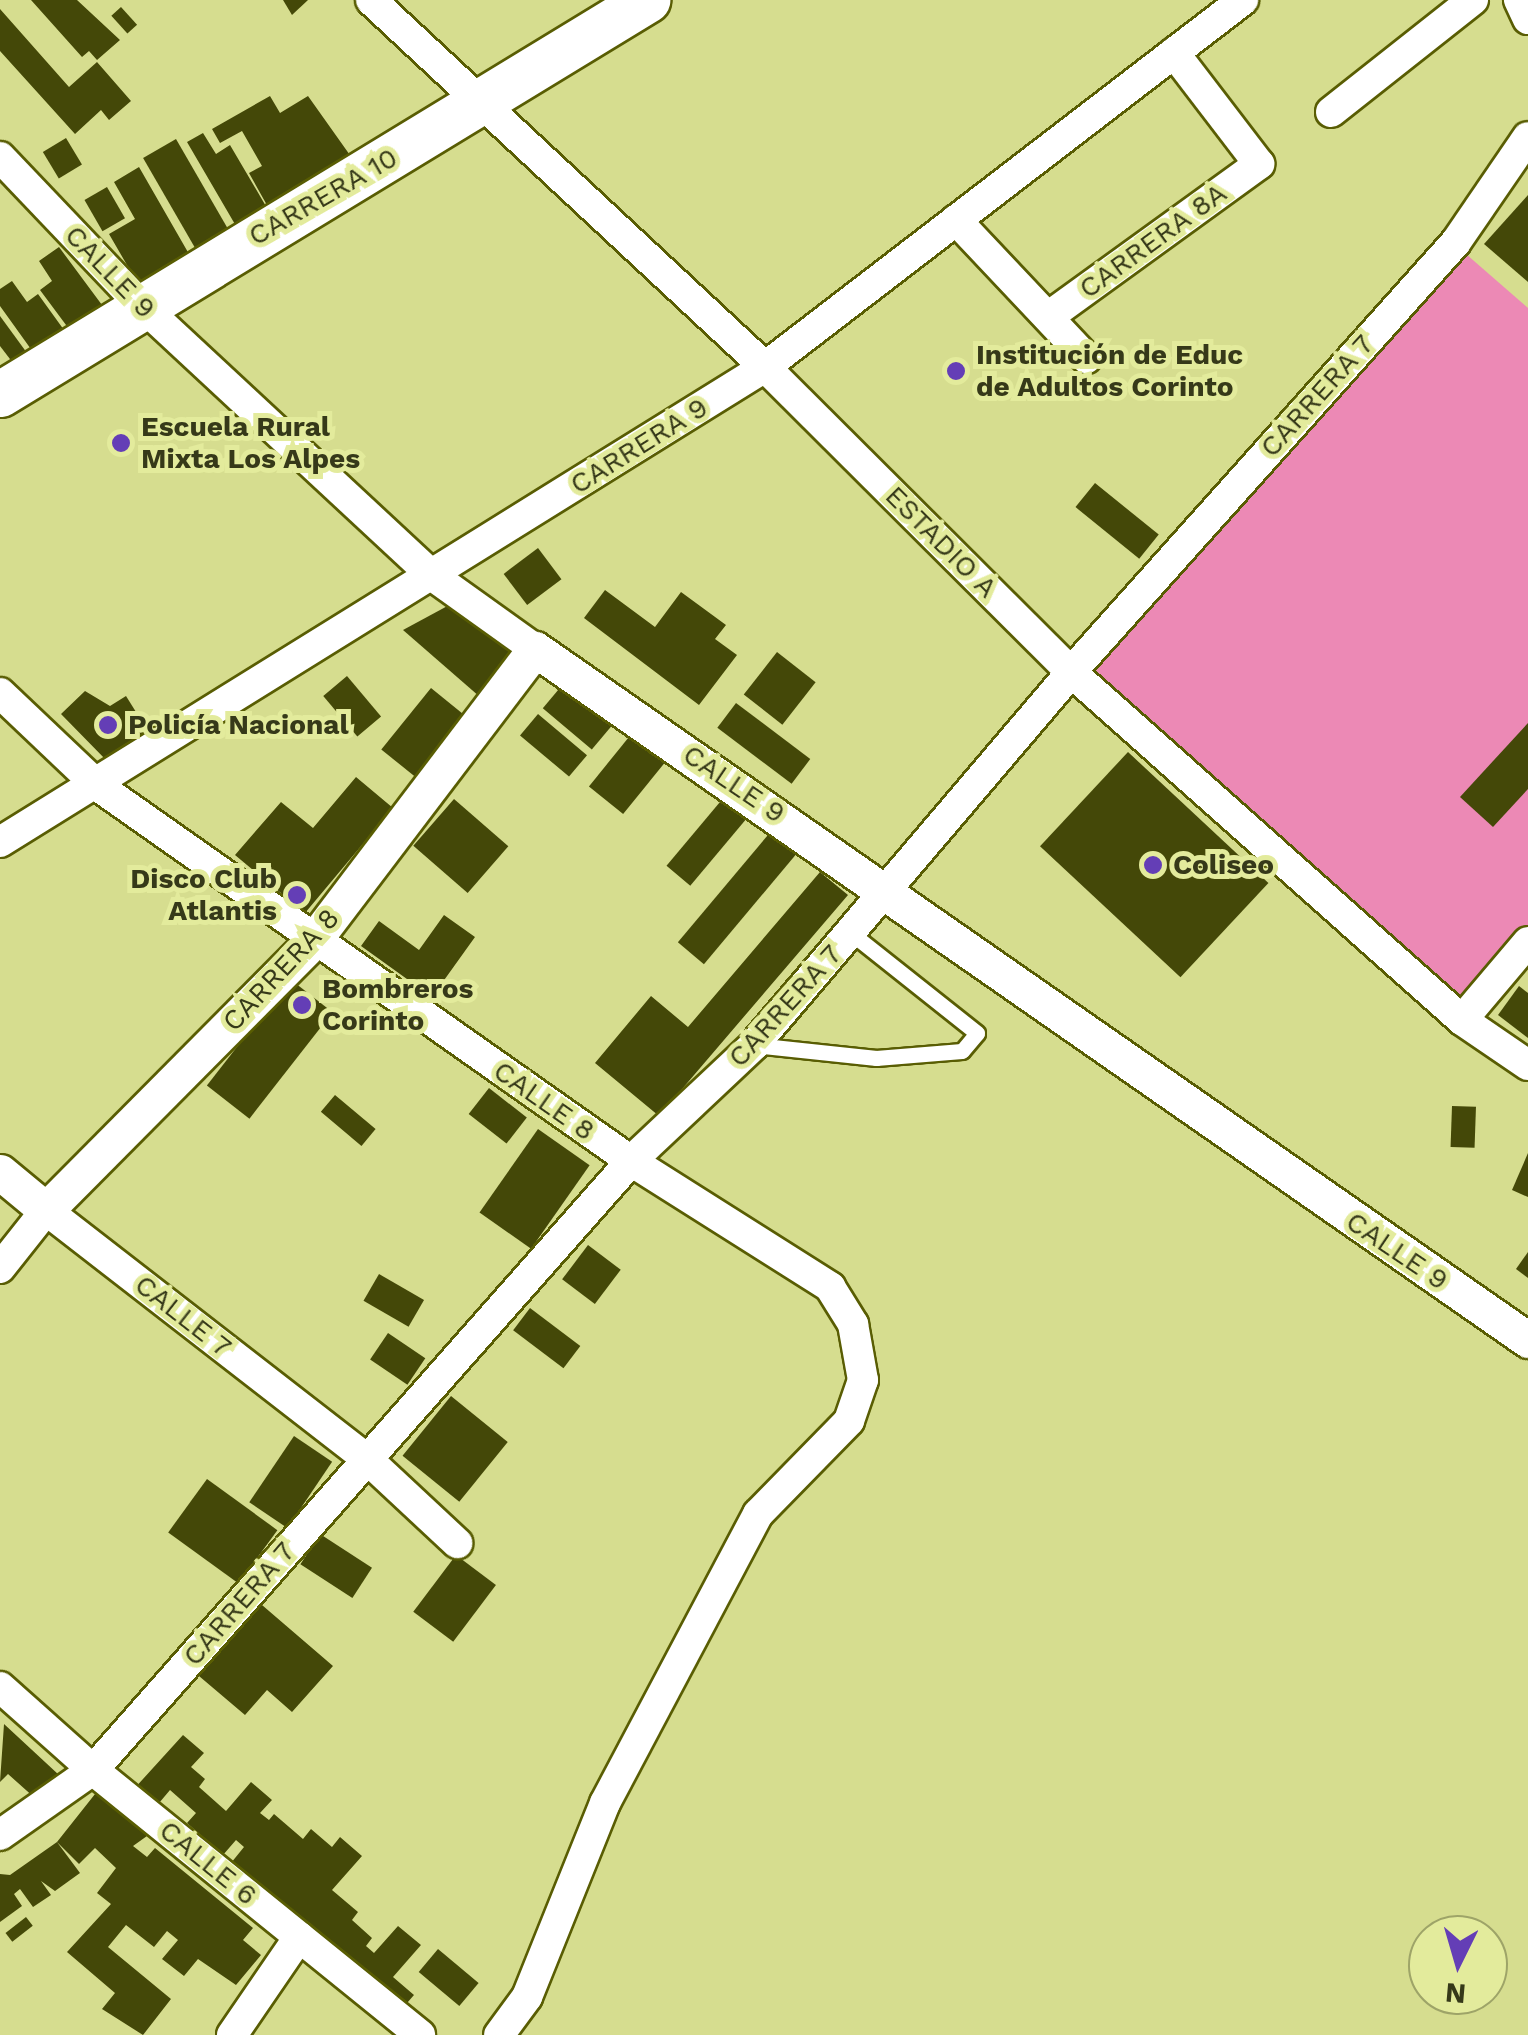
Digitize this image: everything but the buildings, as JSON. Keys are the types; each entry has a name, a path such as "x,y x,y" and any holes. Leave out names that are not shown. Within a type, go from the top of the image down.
{"main road":[{"name":"CARRERA 10","path":"0,394 140,304 483,103 647,0"}],"street":[{"name":"ESTADIO A","path":"371,0 765,366 1071,672 1462,1020 1528,1065"},
{"name":"CARRERA 9","path":"0,842 98,786 765,366 1243,0"},
{"path":"1332,112 1473,0"},
{"path":"1519,0 1528,19"},
{"name":"CARRERA 8A","path":"1048,318 1259,164 1174,53"},
{"name":"CARRERA 7","path":"0,1836 93,1770 631,1161 754,1045 1071,672 1456,242 1528,137"},
{"name":"CALLE 9","path":"0,157 140,304 433,576 888,889 1214,1126 1528,1340"},
{"path":"956,220 1086,358"},
{"name":"CARRERA 8","path":"0,1268 46,1210 314,940 535,649"},
{"name":"CALLE 8","path":"0,693 98,786 631,1161 830,1287 853,1324 863,1380 850,1421 758,1514 605,1803 526,1997 500,2035"},
{"path":"1462,1020 1528,942"},
{"name":"CALLE 7","path":"0,1172 366,1458 457,1543"},
{"name":"CALLE 6","path":"0,1686 93,1770 299,1937 388,2025 420,2035"},
{"path":"232,2035 299,1937"}],"lane":[{"path":"754,1045 876,1058 962,1051 977,1033 851,933"}],"shaded area":[{"path":"1466,254 1528,308 1528,926 1461,1006 1089,673"}],"place":[{"name":"Institución de Educ de Adultos Corinto","path":"956,371"},
{"name":"Escuela Rural Mixta Los Alpes","path":"121,443"},
{"name":"Policía Nacional","path":"108,725"},
{"name":"Coliseo","path":"1153,865"},
{"name":"Disco Club Atlantis","path":"297,895"},
{"name":"Bombreros Corinto","path":"302,1005"}]}
